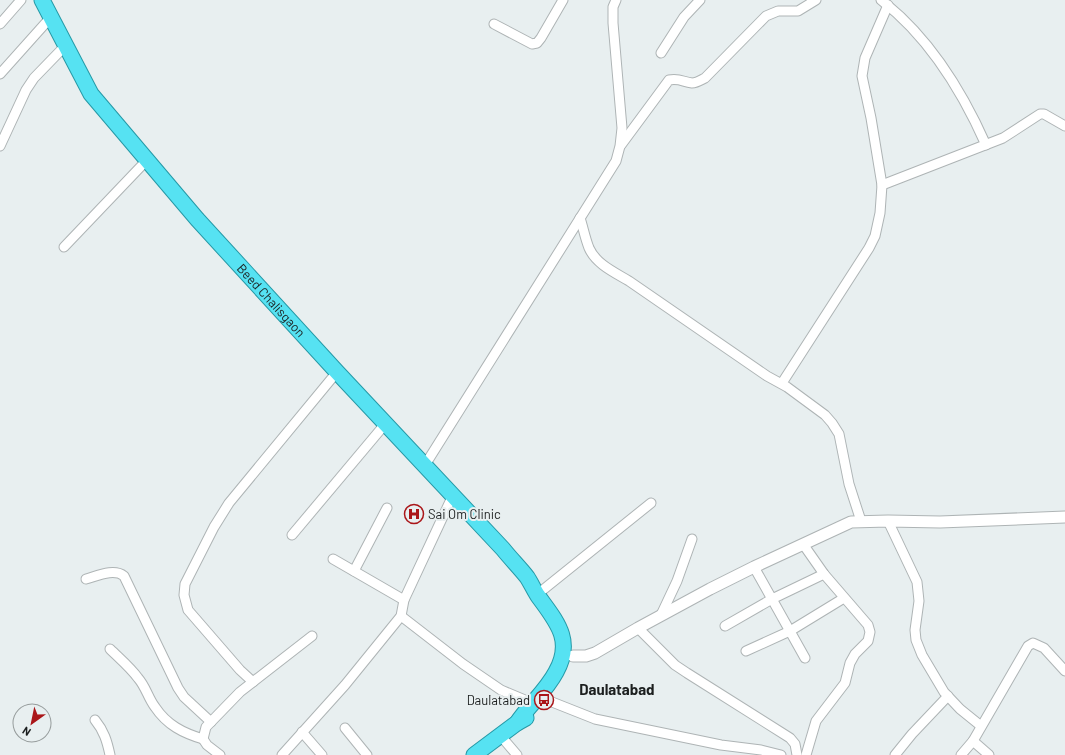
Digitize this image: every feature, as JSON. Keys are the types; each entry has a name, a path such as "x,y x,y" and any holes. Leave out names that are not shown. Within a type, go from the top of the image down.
{"highway":[{"name":"Beed Chalisgaon","path":"42,0 91,94 197,219 337,372 503,549 528,579 560,628 564,650 560,664 534,713 517,723 474,755"},
{"name":"Beed Chalisgaon","path":"528,579 536,582 544,589 559,608 569,626 574,640 573,656 564,677 540,702"}],"street":[{"path":"0,24 21,0"},
{"path":"494,24 532,44 537,43 563,0"},
{"path":"425,465 616,161 620,146 622,128 613,24 613,7 616,0"},
{"path":"662,53 684,17 700,0"},
{"path":"620,146 669,80 677,78 692,83 705,78 766,16 778,12 798,11 816,0"},
{"path":"782,384 875,236 880,213 882,185 871,118 862,76 865,58 884,3 914,31 938,60 974,116 986,145"},
{"path":"0,74 51,16"},
{"path":"0,146 26,90 34,78 66,45"},
{"path":"882,185 1003,138 1040,114 1044,114 1065,126"},
{"path":"64,247 147,160"},
{"path":"580,218 589,248 595,258 607,268 629,281 767,376 782,384 825,415 839,434 849,484 861,521"},
{"path":"253,682 240,670 188,610 184,595 185,584 214,527 229,503 337,372"},
{"path":"292,535 386,423"},
{"path":"282,755 345,685 401,616 404,600 453,495"},
{"path":"544,589 651,503"},
{"path":"354,571 387,508"},
{"path":"573,656 586,656 595,653 661,615 754,567 851,522 940,522 1065,517"},
{"path":"888,521 917,582 919,601 915,630 916,640 922,655 932,674 948,696 981,726"},
{"path":"661,615 677,581 692,539"},
{"path":"803,544 824,574 868,626 870,632 868,641 852,659 844,683 816,721 806,755"},
{"path":"332,559 404,600"},
{"path":"754,567 805,658"},
{"path":"86,579 113,572 120,573 124,576 178,688 184,697 211,722"},
{"path":"725,626 772,599 824,574"},
{"path":"746,652 790,631 844,598"},
{"path":"401,616 463,664 501,690 595,719 747,752 781,755"},
{"path":"638,628 681,669 790,738 795,744 797,755"},
{"path":"203,740 203,734 206,727 240,692 312,636"},
{"path":"960,755 973,741 1028,646 1033,644 1044,648 1065,671"},
{"path":"110,649 138,677 146,688 154,707 174,728 203,740 220,755"},
{"path":"895,755 912,734 948,696"},
{"path":"95,720 102,729 106,738 110,755"},
{"path":"345,728 367,755"},
{"path":"302,732 322,755"},
{"path":"500,735 517,755"},
{"path":"973,741 990,755"}],"place":[{"name":"Sai Om Clinic","path":"414,514"},
{"name":"Daulatabad","path":"544,700"}],"district":[{"name":"Daulatabad","path":"617,689"}]}
